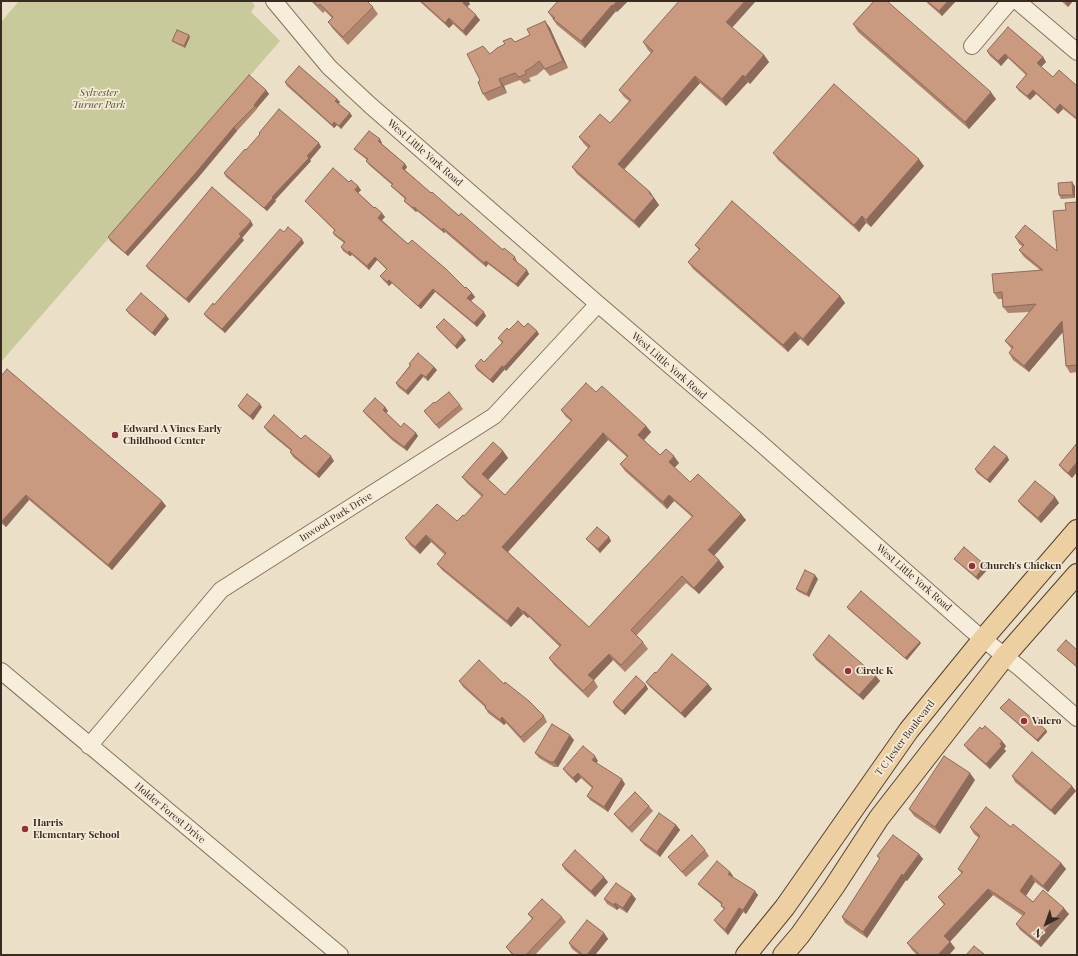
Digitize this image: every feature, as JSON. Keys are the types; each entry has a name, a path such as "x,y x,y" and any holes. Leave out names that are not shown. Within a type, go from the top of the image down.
{"main road":[{"name":"T C Jester Boulevard","path":"746,955 785,907 909,730 1077,530"},
{"path":"783,955 800,935 834,887 879,818 1005,656 1077,574"},
{"path":"853,809 879,818"}],"street":[{"name":"West Little York Road","path":"274,1 334,72 370,106 1077,718"},
{"path":"972,46 1010,1"},
{"path":"1017,1 1077,52"},
{"name":"Inwood Park Drive","path":"89,746 221,590 494,416 598,304"},
{"name":"Holder Forest Drive","path":"1,671 340,955"}],"green space":[{"name":"Sylvester Turner Park","path":"19,1 251,1 255,6 251,12 280,41 1,362 1,22"}],"building":[{"path":"314,1 367,1 373,7 343,37 328,22 333,17 320,4 318,6"},
{"path":"421,1 464,1 463,3 476,15 463,31 449,18 445,23"},
{"path":"558,1 617,1 581,41 553,19 555,18 548,12"},
{"path":"679,1 745,1 726,22 764,55 745,77 743,75 722,99 695,76 618,164 650,192 649,193 654,198 634,221 572,167 590,146 579,137 600,114 610,123 631,100 619,90 653,51 643,42"},
{"path":"874,1 887,1 991,92 965,122 853,24"},
{"path":"927,1 948,1 939,11"},
{"path":"545,21 563,61 545,69 539,61 525,71 526,74 519,77 515,73 499,79 502,86 483,94 478,82 480,80 467,54 483,46 490,54 505,44 503,41 511,38 515,42 530,35 527,29"},
{"path":"1008,27 1043,57 1037,63 1053,77 1059,70 1077,86 1077,119 1060,104 1055,110 1033,90 1027,96 1016,87 1027,74 1005,54 998,61 987,51"},
{"path":"177,30 189,35 184,46 172,41"},
{"path":"299,66 337,99 335,101 350,113 339,126 334,122 332,125 285,82"},
{"path":"249,75 266,90 254,105 255,106 234,127 125,253 108,237"},
{"path":"834,84 919,159 866,220 862,216 854,225 773,153"},
{"path":"279,109 319,143 307,156 309,158 272,197 273,198 264,208 224,173 260,134 259,133"},
{"path":"369,131 380,139 378,141 405,164 402,168 459,216 461,213 503,250 504,248 515,257 513,259 527,270 516,284 486,261 484,263 443,228 442,230 414,207 413,208 404,201 406,198 391,186 393,184 366,161 368,159 354,149"},
{"path":"333,168 349,182 351,180 358,186 355,190 374,208 375,207 382,213 378,218 408,244 412,240 472,293 467,298 484,312 474,323 433,289 418,306 389,280 387,282 380,276 387,269 375,257 367,266 349,251 348,253 341,247 345,242 333,233 335,230 305,201"},
{"path":"1072,182 1073,195 1059,195 1058,183"},
{"path":"212,187 251,221 239,234 241,236 186,299 146,266"},
{"path":"732,201 840,296 803,339 795,332 783,345 688,262 700,249 695,245"},
{"path":"1077,202 1077,365 1066,366 1062,321 1024,366 1009,353 1013,347 1005,341 1036,304 1003,307 1002,292 994,293 992,274 1043,270 1019,250 1024,245 1015,237 1025,225 1057,251 1053,211 1066,210 1065,203"},
{"path":"288,227 302,239 222,329 204,314 213,303 214,305 280,229 284,232"},
{"path":"141,293 166,315 152,333 126,310"},
{"path":"444,319 463,336 455,346 436,327"},
{"path":"518,321 524,327 528,323 537,331 490,380 475,366 481,359 484,362 503,342 498,338 507,328 509,330"},
{"path":"418,353 434,367 426,377 421,374 406,391 396,383 411,365 409,364"},
{"path":"7,369 162,501 108,565 26,495 2,521 1,520 1,376"},
{"path":"586,383 596,392 602,386 646,426 638,435 660,455 666,449 674,456 669,462 690,482 698,474 741,514 708,550 719,560 694,588 682,576 631,630 643,642 621,665 609,654 588,675 594,680 583,691 549,658 561,645 524,611 523,612 518,607 507,621 437,564 446,553 426,535 415,547 405,538 437,504 457,521 463,515 464,516 483,495 462,477 493,442 503,451 482,474 505,495 572,420 561,410","holes":["603,433 628,456 620,464 663,502 669,495 693,516 589,627 502,547"]},
{"path":"449,392 460,405 436,425 424,411"},
{"path":"247,394 260,404 250,416 238,406"},
{"path":"375,398 385,407 383,410 401,427 404,423 416,433 404,447 363,411"},
{"path":"274,415 301,439 305,435 331,456 316,474 290,452 292,450 264,427"},
{"path":"1077,443 1077,462 1068,473 1059,465"},
{"path":"994,446 1007,456 987,480 975,469"},
{"path":"1035,481 1055,497 1038,518 1018,501"},
{"path":"597,527 609,537 598,549 586,539"},
{"name":"Church's Chicken","path":"964,547 985,565 976,577 954,559"},
{"path":"805,570 815,575 807,594 796,589"},
{"name":"Circle K","path":"861,591 920,642 905,658 847,607"},
{"name":"Circle K","path":"829,635 876,676 859,695 813,655"},
{"path":"1066,640 1077,650 1077,667 1057,650"},
{"path":"672,654 708,684 681,713 646,682 655,672 656,673"},
{"path":"479,660 504,684 505,682 529,701 544,716 521,737 502,717 500,720 485,708 486,706 459,681"},
{"path":"636,676 646,685 622,711 613,702"},
{"name":"Valero","path":"1009,699 1046,730 1037,740 1000,708"},
{"path":"552,724 570,735 554,762 550,762 535,753"},
{"path":"985,726 1002,741 1000,744 1002,746 986,764 964,745 980,727 982,729"},
{"path":"583,746 595,756 592,760 622,779 604,807 587,796 593,787 578,773 573,778 563,769"},
{"path":"1032,752 1072,786 1051,810 1012,776"},
{"path":"944,756 970,773 935,827 909,809"},
{"path":"635,792 649,806 629,828 614,814"},
{"path":"986,807 1011,827 1013,824 1061,863 1043,886 1031,875 1020,891 1033,902 1043,890 1064,908 1036,941 1016,924 1025,913 988,889 944,936 950,942 938,955 920,955 907,943 945,904 938,897 963,872 958,869 980,836 970,827"},
{"path":"659,813 676,825 657,852 640,840"},
{"path":"692,835 705,850 682,872 668,857"},
{"path":"893,835 919,854 903,876 902,874 863,932 842,917 880,858 877,856"},
{"path":"575,850 604,877 591,891 562,865"},
{"path":"717,861 730,872 728,874 755,891 743,910 739,908 725,930 714,920 725,908 721,906 722,903 698,884"},
{"path":"616,883 632,894 623,908 604,899"},
{"path":"542,899 562,917 526,955 514,955 506,947 533,918 528,914"},
{"path":"587,920 604,933 587,955 583,955 569,943"},
{"path":"974,946 984,954 966,955"}],"place":[{"name":"Edward A Vines Early Childhood Center","path":"115,435"},
{"name":"Church's Chicken","path":"972,566"},
{"name":"Circle K","path":"848,671"},
{"name":"Valero","path":"1024,721"},
{"name":"Harris Elementary School","path":"25,829"}]}
